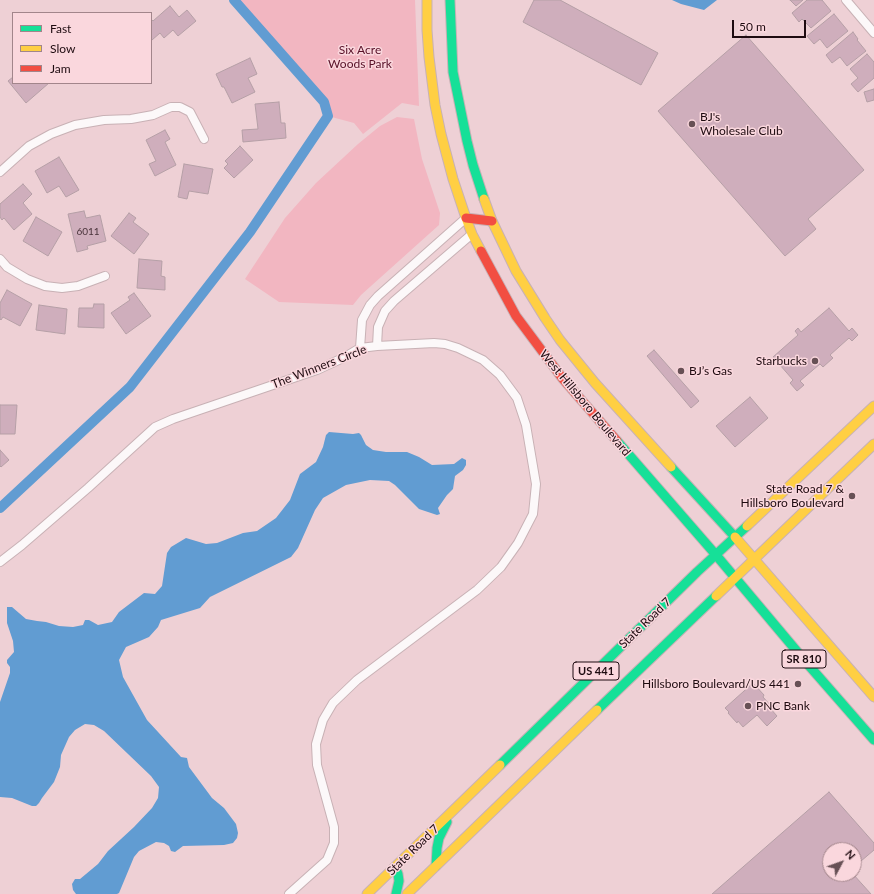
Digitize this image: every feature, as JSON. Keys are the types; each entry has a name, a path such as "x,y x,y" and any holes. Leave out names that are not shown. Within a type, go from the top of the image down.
{"main road":[{"name":"West Hillsboro Boulevard","path":"427,0 429,57 438,124 446,157 472,234 510,304 532,339 563,379 699,535 874,740"},
{"name":"West Hillsboro Boulevard","path":"450,0 452,54 457,95 473,165 492,221 520,277 542,314 560,340 596,383 735,537 874,697"},
{"path":"466,218 492,221"},
{"path":"472,234 492,221"},
{"name":"State Road 7","path":"367,894 697,572 874,406"},
{"name":"US 441","path":"407,894 874,444"},
{"path":"436,866 439,838 450,814"},
{"path":"395,867 399,881 396,894"}],"street":[{"path":"846,0 874,33"},
{"path":"0,172 30,146 51,134 75,125 104,120 131,119 153,114 171,107 180,107 190,112 204,139"},
{"path":"360,348 362,320 370,305 378,296 466,218"},
{"path":"377,346 378,327 385,311 472,234"},
{"path":"0,259 7,267 27,279 45,286 62,288 78,286 105,276"},
{"path":"395,281 405,292"},
{"name":"The Winners Circle","path":"0,562 88,488 155,427 173,419 317,370 360,348 434,343 444,344 458,348 483,360 500,375 517,398 526,425 536,484 533,514 518,543 501,567 477,590 357,680 333,703 323,720 316,744 316,765 334,827 334,843 327,860 289,894"}],"green space":[{"name":"Six Acre Woods Park","path":"234,0 415,0 419,106 402,103 363,134 354,123 328,116 324,102"},
{"path":"397,117 414,119 422,159 440,213 439,225 361,295 353,305 279,302 245,279 285,218 316,183 380,126"}],"water":[{"path":"672,0 717,0 704,10"},
{"path":"329,432 359,433 366,445 373,450 386,452 407,452 432,465 454,464 462,458 466,460 466,465 463,470 455,476 453,489 438,508 440,514 437,515 419,509 389,481 370,480 346,485 323,498 315,510 298,548 291,557 210,597 200,608 161,620 158,627 149,637 126,647 119,660 123,677 147,720 181,757 187,758 189,767 212,798 224,808 236,824 238,833 237,838 233,843 224,845 183,846 175,852 171,851 169,846 164,843 156,842 139,851 134,857 119,893 76,894 73,890 72,884 75,879 80,879 98,864 108,851 152,808 158,798 159,787 151,776 104,731 94,725 85,724 75,730 69,737 61,755 60,767 54,782 36,806 32,806 12,798 0,797 0,702 10,673 10,667 7,660 14,652 13,641 7,623 7,607 12,607 26,619 46,622 59,626 73,627 83,625 85,620 89,620 98,625 112,622 119,612 144,593 155,594 162,586 167,553 171,547 186,538 206,544 217,543 243,533 257,531 276,518 290,500 300,474 316,462 323,447 326,435"}],"building":[{"path":"534,0 560,0 658,53 641,85 523,22"},
{"path":"790,0 803,0 796,6"},
{"path":"807,0 822,0 831,11 811,28 802,19 799,22 792,13"},
{"path":"170,6 179,17 187,10 196,21 178,36 173,30 164,38 160,33 152,40 152,20 153,21"},
{"path":"834,14 848,31 827,48 820,39 814,44 807,36"},
{"path":"853,32 858,39 857,40 866,51 847,66 840,57 832,63 826,55"},
{"path":"746,35 864,170 808,219 816,229 785,256 658,111"},
{"path":"867,54 874,62 874,78 858,92 851,84 858,78 850,69"},
{"path":"250,58 257,74 248,78 255,92 232,103 216,74"},
{"path":"12,78 12,84 48,84 26,103 8,81"},
{"path":"874,89 874,100 867,102 864,92"},
{"path":"279,102 281,123 285,123 286,138 243,142 242,130 258,129 255,104"},
{"path":"165,130 170,139 165,142 176,165 155,176 149,164 156,161 146,140"},
{"path":"240,146 253,160 234,178 224,168 228,164 225,161"},
{"path":"59,157 79,190 66,197 59,186 47,193 35,171"},
{"path":"184,164 213,169 208,194 189,191 187,199 178,197"},
{"path":"23,184 32,194 23,203 32,214 14,230 4,218 2,220 0,217 0,204"},
{"path":"84,211 86,218 100,215 106,241 87,246 88,249 77,252 68,214"},
{"path":"129,213 136,218 133,222 149,234 134,254 111,236"},
{"path":"36,217 62,232 48,256 23,241"},
{"path":"139,259 162,261 161,276 165,277 165,290 137,288"},
{"path":"7,290 32,304 20,326 3,317 1,320 0,319 0,303"},
{"path":"134,293 151,316 126,334 111,313 130,300 128,297"},
{"path":"94,304 104,304 104,328 78,327 79,308 93,308"},
{"path":"39,305 67,309 65,334 36,330"},
{"path":"829,308 849,331 852,328 858,335 852,341 849,338 830,355 833,358 823,367 820,364 800,381 804,385 797,391 790,383 793,380 773,357 798,335 795,331 798,328 801,332"},
{"path":"654,350 699,401 691,408 647,356"},
{"path":"750,397 768,418 735,447 716,426"},
{"path":"0,405 17,405 15,434 0,434"},
{"path":"0,450 9,460 1,467 0,466"},
{"name":"PNC Bank","path":"753,683 764,695 763,697 770,705 769,707 777,716 767,726 757,715 743,727 738,721 737,723 725,708"},
{"path":"829,792 874,843 874,850 862,860 862,842 822,842 822,882 860,882 871,894 712,894"}],"waterway":[{"path":"0,508 130,387 250,232 328,116 324,102 234,0"}],"traffic: fast":[{"path":"450,0 453,72 467,141 484,199"},
{"path":"617,441 716,555"},
{"path":"671,467 735,537"},
{"path":"500,765 697,572 747,526"},
{"path":"716,555 874,740"},
{"path":"597,710 716,596"},
{"path":"436,866 439,838 447,822"},
{"path":"395,867 399,881 396,894"}],"traffic: slow":[{"path":"427,0 429,57 435,105 441,134 453,179 466,218 481,251"},
{"path":"484,199 492,221 516,271 560,340 595,383 671,467"},
{"path":"747,526 874,406"},
{"path":"716,596 874,444"},
{"path":"735,537 874,697"},
{"path":"407,894 597,710"},
{"path":"367,894 500,765"}],"traffic: jam":[{"path":"466,218 492,221"},
{"path":"481,251 516,316 563,379 617,441"}],"place":[{"name":"BJ's Wholesale Club","path":"692,124"},
{"name":"Starbucks","path":"815,361"},
{"name":"BJ’s Gas","path":"681,371"},
{"name":"State Road 7 & Hillsboro Boulevard","path":"852,496"},
{"name":"Hillsboro Boulevard/US 441","path":"798,684"},
{"name":"PNC Bank","path":"748,706"}]}
